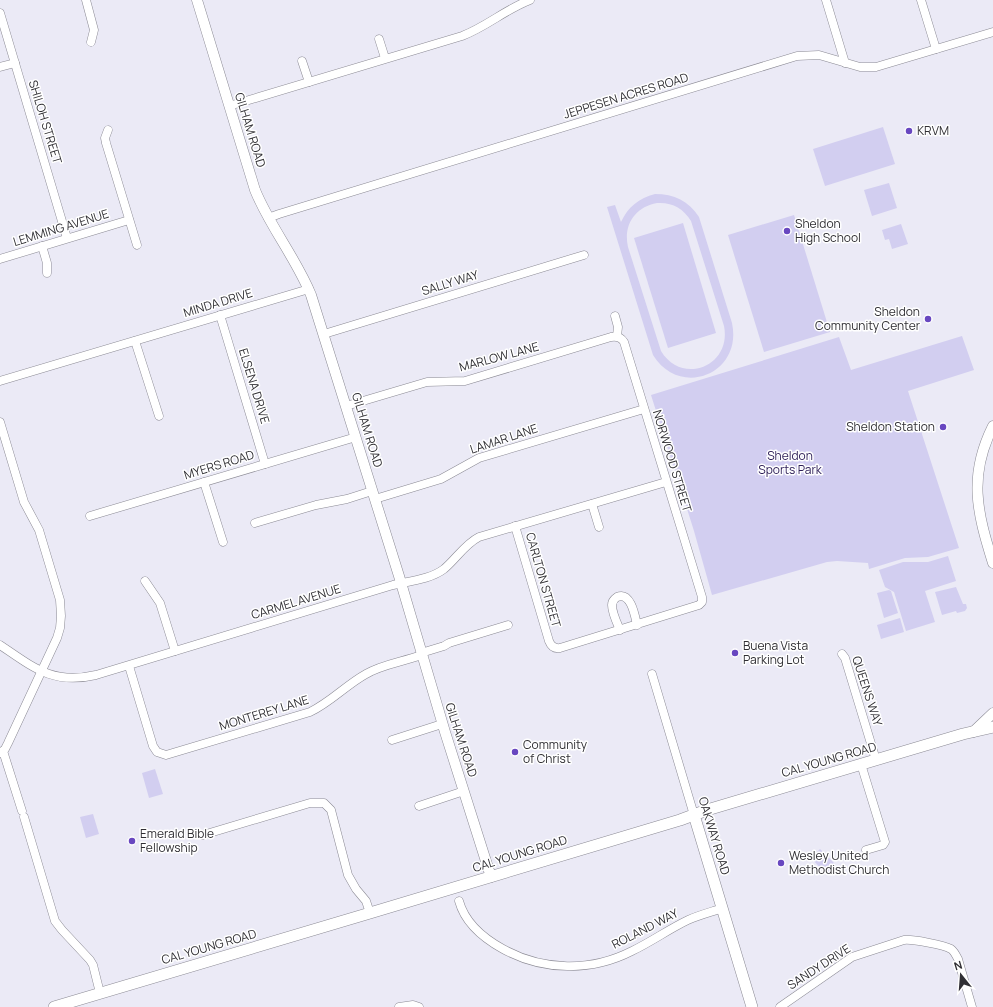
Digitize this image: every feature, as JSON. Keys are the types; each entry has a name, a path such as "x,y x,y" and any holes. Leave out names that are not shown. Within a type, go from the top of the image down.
{"main road":[{"name":"CAL YOUNG ROAD","path":"54,1007 491,877 861,764 973,732 993,728"},
{"name":"OAKWAY ROAD","path":"694,815 752,1007"}],"street":[{"path":"86,0 94,30 90,42"},
{"name":"GILHAM ROAD","path":"197,0 255,190 268,218 309,289 356,437 442,724 491,877"},
{"path":"229,106 467,34 485,25 512,8 530,0"},
{"path":"826,0 845,62"},
{"path":"921,0 936,49"},
{"name":"SHILOH STREET","path":"0,13 3,32 15,63 67,238"},
{"name":"JEPPESEN ACRES ROAD","path":"268,218 797,56 819,55 860,67 876,67 993,32"},
{"path":"379,39 385,58"},
{"path":"302,61 309,82"},
{"path":"0,67 15,63"},
{"name":"LEMMING AVENUE","path":"108,130 105,138 106,143 137,245"},
{"name":"LEMMING AVENUE","path":"0,259 129,220"},
{"path":"42,246 47,274"},
{"name":"SALLY WAY","path":"324,334 584,255"},
{"name":"MINDA DRIVE","path":"0,381 309,289"},
{"name":"ELSENA DRIVE","path":"220,315 265,464"},
{"path":"614,336 618,327 615,316"},
{"name":"MARLOW LANE","path":"346,406 427,382 468,380 614,336"},
{"name":"NORWOOD STREET","path":"614,336 621,338 624,342 702,601 699,605 637,625"},
{"path":"135,341 159,416"},
{"name":"LAMAR LANE","path":"255,523 316,505 373,495 441,479 480,458 644,409"},
{"path":"0,422 24,502 39,530 62,616 59,634 8,743 2,752 23,814 55,921 90,960 93,965 100,993"},
{"path":"992,559 979,515 977,484 982,452 993,426"},
{"name":"MYERS ROAD","path":"90,516 356,437"},
{"path":"204,482 223,542"},
{"name":"CARMEL AVENUE","path":"0,645 41,672 49,675 62,678 78,678 96,675 436,573 447,566 477,538 666,482"},
{"path":"592,504 598,527"},
{"name":"CARLTON STREET","path":"515,526 548,641 553,647 560,648 620,630"},
{"path":"145,581 160,603 175,651"},
{"path":"620,596 626,597 630,602 637,625 620,630 612,605 615,599 620,596"},
{"name":"MONTEREY LANE","path":"128,666 154,749 159,754 166,755 300,716 326,704 359,678 373,670 449,643 508,625"},
{"name":"QUEENS WAY","path":"842,654 845,658 876,760"},
{"name":"OAKWAY ROAD","path":"652,674 694,815"},
{"path":"973,732 993,713"},
{"path":"392,740 442,724"},
{"path":"861,764 884,842 883,845 866,850"},
{"path":"419,806 464,792"},
{"path":"202,835 310,804 324,803 330,810 348,875 356,889 366,901 370,913"},
{"name":"ROLAND WAY","path":"459,901 462,911 470,924 478,932 500,947 522,958 551,966 593,964 619,957 689,920 723,908"},
{"name":"SANDY DRIVE","path":"780,1007 852,957 911,939 952,950 958,959 972,1007"},
{"path":"398,1007 413,1005 419,1007"}],"green space":[{"path":"883,127 895,164 825,186 813,149"},
{"path":"889,183 897,208 872,216 864,190"},
{"path":"662,194 675,197 691,207 699,217 732,323 733,341 728,356 719,367 707,375 693,378 678,376 665,368 653,355 607,207 615,205 621,222 627,212 635,204 649,196","holes":["662,203 681,209 691,221 724,326 724,340 720,352 713,361 703,367 692,369 681,367 670,362 661,351 628,247 627,231 632,218 642,208 649,205"]},
{"path":"794,215 830,332 764,352 728,235"},
{"path":"683,223 716,333 668,348 634,238"},
{"path":"901,224 908,244 892,249 889,239 885,240 882,230"},
{"name":"Sheldon Sports Park","path":"962,336 974,370 908,391 959,548 928,557 905,558 869,569 868,563 837,561 827,562 712,595 694,531 651,395 839,337 851,370"},
{"path":"948,556 956,581 925,591 935,622 906,631 894,592 885,587 879,570 903,562 928,562"},
{"path":"956,587 963,604 966,604 967,608 965,611 957,613 956,611 942,615 935,592"},
{"path":"889,590 891,591 898,613 884,618 877,593"},
{"path":"900,618 904,632 881,639 877,625"},
{"path":"155,769 163,794 149,798 142,773"},
{"path":"93,814 99,834 86,838 80,817"},
{"path":"820,849 836,865 826,874 811,858"}],"place":[{"name":"KRVM","path":"909,131"},
{"name":"Sheldon High School","path":"787,231"},
{"name":"Sheldon Community Center","path":"928,319"},
{"name":"Sheldon Station","path":"943,427"},
{"name":"Buena Vista Parking Lot","path":"735,653"},
{"name":"Community of Christ","path":"515,752"},
{"name":"Emerald Bible Fellowship","path":"132,841"},
{"name":"Wesley United Methodist Church","path":"781,863"}]}
